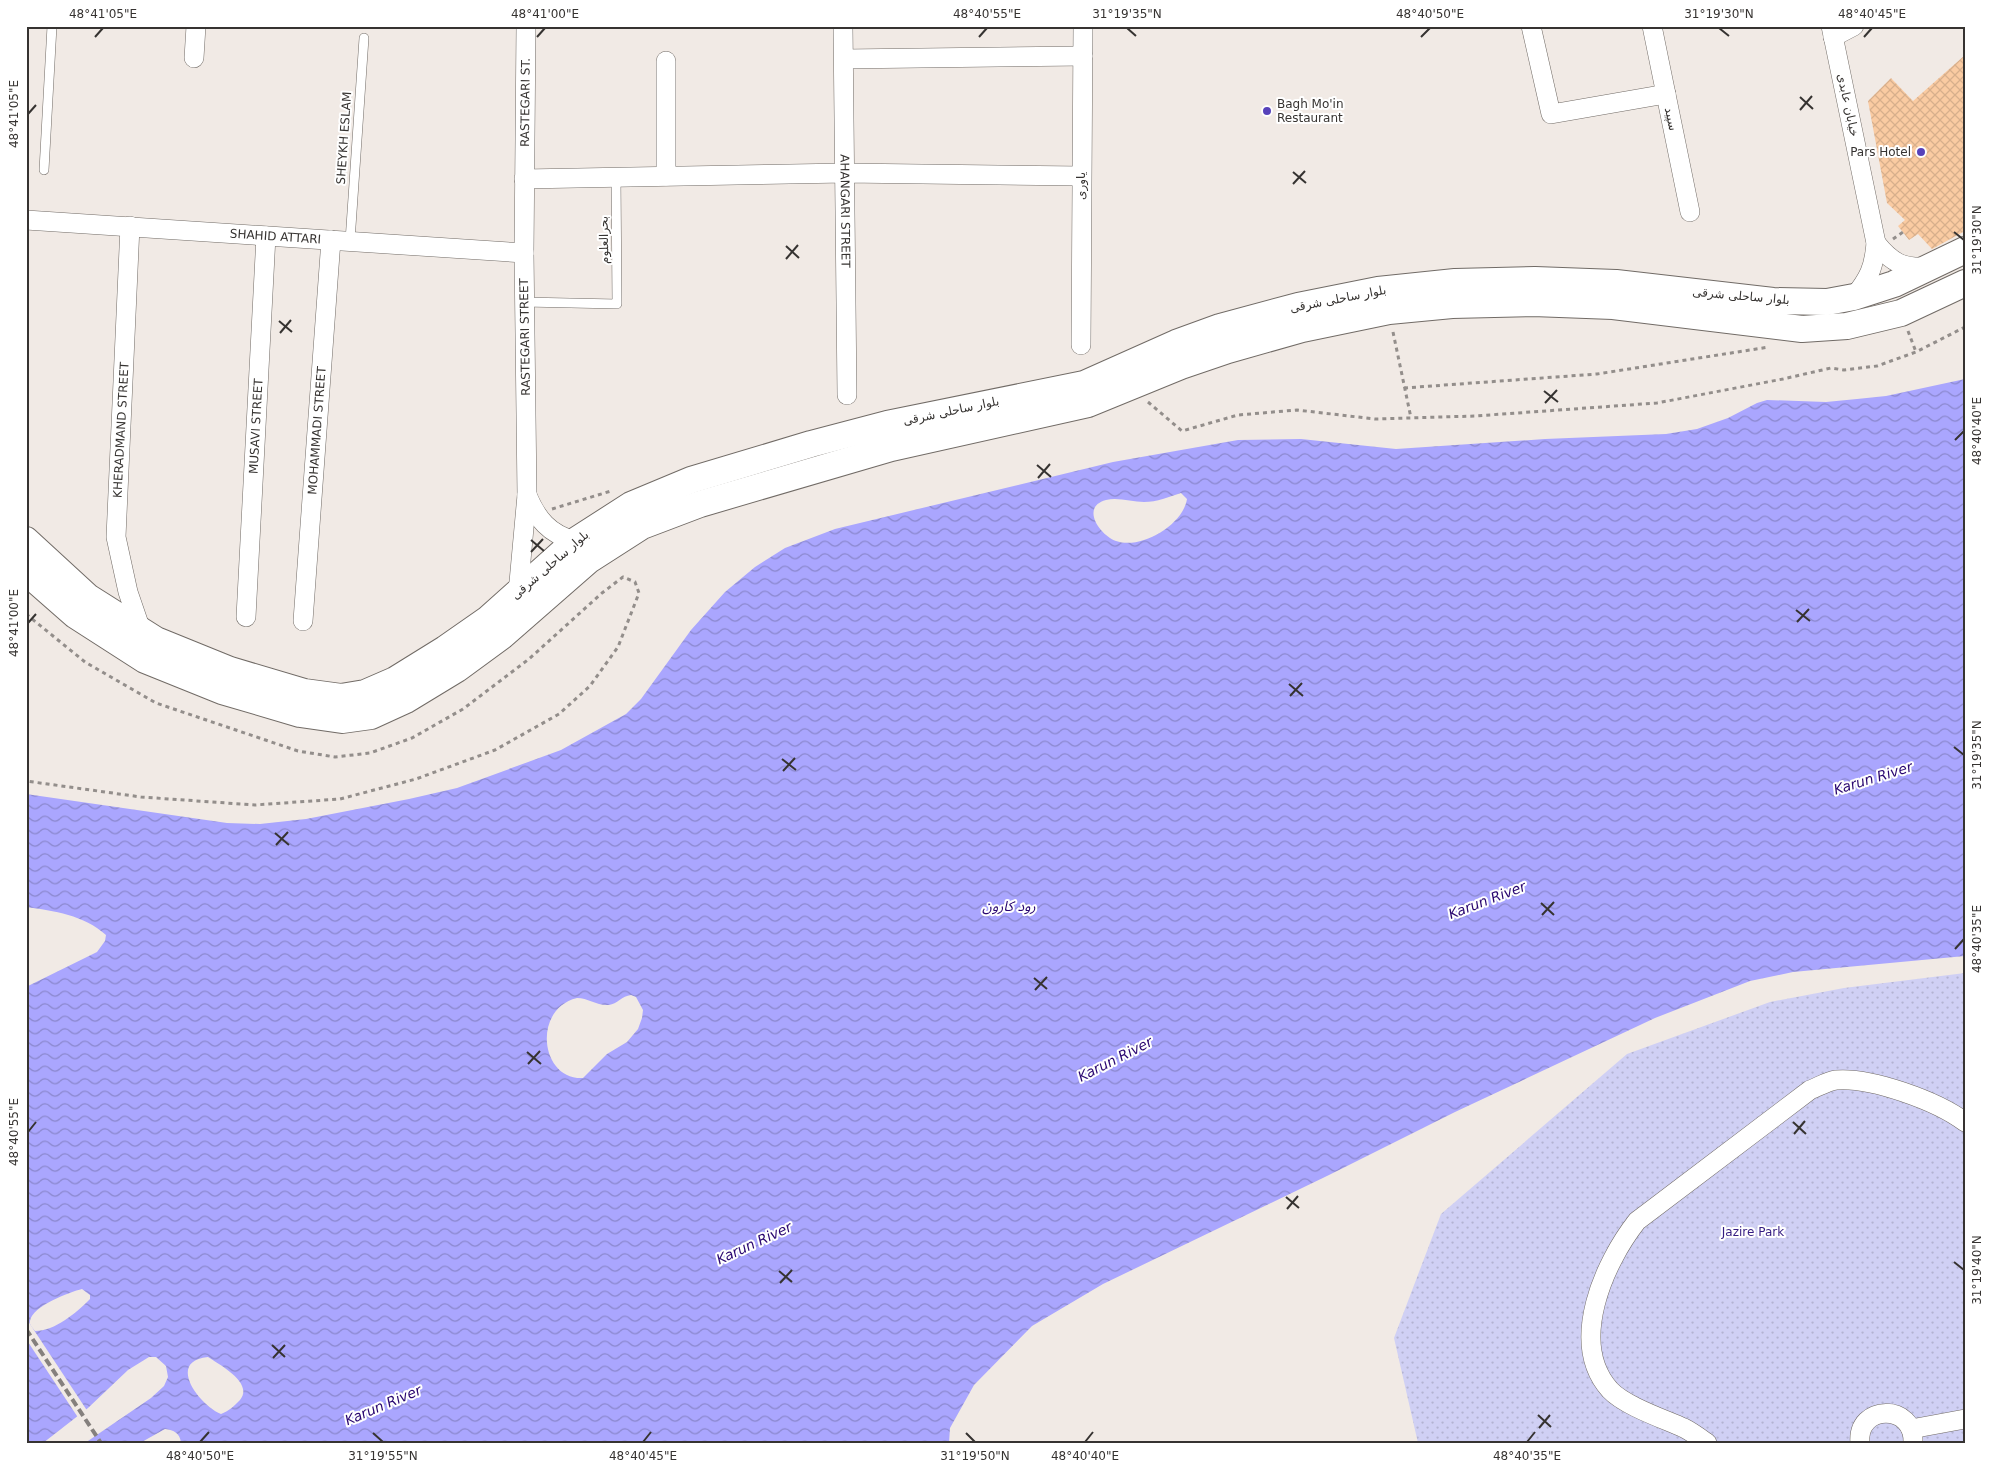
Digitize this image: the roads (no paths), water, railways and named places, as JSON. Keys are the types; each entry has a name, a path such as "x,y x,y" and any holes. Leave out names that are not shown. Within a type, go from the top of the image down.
{"main road":[{"name":"بلوار ساحلی شرقی","path":"26,572 75,615 145,660 222,691 300,714 342,720 371,716 406,700 457,669 502,636 589,560 642,526 700,504 892,448 1088,404 1103,387 1176,343 1220,327 1298,306 1378,290 1455,282 1535,280 1616,283 1774,300 1826,302 1854,297 1894,284 1965,250"},
{"name":"بلوار ساحلی شرقی","path":"26,540 88,597 156,640 230,670 304,692 341,697 365,693 395,680 445,649 488,619 575,541 631,505 692,480 811,444 887,424 1084,384 1103,387 1131,387 1181,366 1228,350 1302,329 1389,311 1452,306 1542,303 1613,306 1802,329 1847,326 1901,313 1965,283"}],"street":[{"path":"194,58 196,26"},
{"name":"RASTEGARI ST.","path":"524,179 526,26"},
{"name":"AHANGARI STREET","path":"843,26 847,395"},
{"name":"یاوری","path":"1081,345 1083,26"},
{"path":"1531,26 1551,114 1666,94"},
{"name":"سپید","path":"1652,26 1690,212"},
{"path":"1832,32 1854,26"},
{"name":"خیابان عابدی","path":"1832,32 1876,243"},
{"path":"844,59 1083,56"},
{"path":"666,61 666,176"},
{"path":"524,179 845,173 1081,176"},
{"name":"RASTEGARI STREET","path":"518,592 527,495 524,179"},
{"name":"SHAHID ATTARI","path":"26,220 524,253"},
{"name":"KHERADMAND STREET","path":"130,226 116,537 128,592 141,630"},
{"name":"MUSAVI STREET","path":"246,617 266,236"},
{"name":"MOHAMMADI STREET","path":"303,621 331,240"},
{"path":"1876,243 1886,256 1899,264 1915,268 1930,267"},
{"path":"1854,297 1866,282 1874,263 1876,243"},
{"path":"527,495 535,514 548,529 566,539 575,541"},
{"path":"1707,1443 1686,1429 1636,1407 1610,1390 1595,1365 1591,1340 1593,1311 1606,1272 1618,1248 1637,1221 1810,1090 1835,1080 1866,1081 1903,1092 1933,1104 1965,1122"},
{"path":"1860,1443 1860,1431 1865,1423 1880,1413 1890,1413 1898,1416 1906,1422 1912,1436 1965,1419"}],"lane":[{"path":"44,170 52,26"},
{"name":"SHEYKH ESLAM","path":"350,241 364,38"},
{"name":"بحرالعلوم","path":"524,302 617,304 616,177"}],"water":[{"name":"رود کارون","path":"1965,379 1965,956 1793,972 1750,981 1655,1018 1455,1112 1103,1284 1032,1326 974,1385 950,1428 949,1443 181,1443 176,1433 165,1429 140,1443 85,1443 151,1398 164,1386 168,1377 166,1366 156,1357 149,1357 128,1370 88,1408 43,1443 26,1443 26,987 97,952 105,941 106,935 78,918 58,912 26,907 26,794 227,823 260,824 306,819 457,788 561,750 626,714 641,699 691,630 725,592 755,567 785,548 835,529 1113,462 1238,440 1301,439 1396,449 1545,439 1666,434 1697,429 1728,418 1767,400 1826,402 1886,396","holes":["1181,493 1187,499 1184,509 1178,518 1148,539 1126,543 1116,541 1104,533 1095,521 1094,509 1098,504 1106,500 1149,502","628,996 636,997 643,1010 638,1029 627,1042 607,1054 583,1078 569,1076 558,1068 550,1056 547,1043 548,1029 553,1015 563,1005 577,998 609,1005","82,1289 90,1295 90,1299 58,1325 35,1331 30,1321 32,1315 44,1305 61,1296","208,1357 234,1375 243,1387 243,1394 240,1400 229,1410 221,1414 212,1409 190,1384 189,1366 196,1360"]}],"railway":[{"path":"26,1329 101,1443"}],"place":[{"name":"Bagh Mo'in Restaurant","path":"1267,111"},
{"name":"Pars Hotel","path":"1921,152"}],"water label":[{"name":"Karun River","path":"1873,778"},
{"name":"Karun River","path":"1487,900"},
{"name":"Karun River","path":"1115,1059"},
{"name":"Karun River","path":"754,1243"},
{"name":"Karun River","path":"383,1405"}],"park label":[{"name":"Jazire Park","path":"1753,1232"}]}
